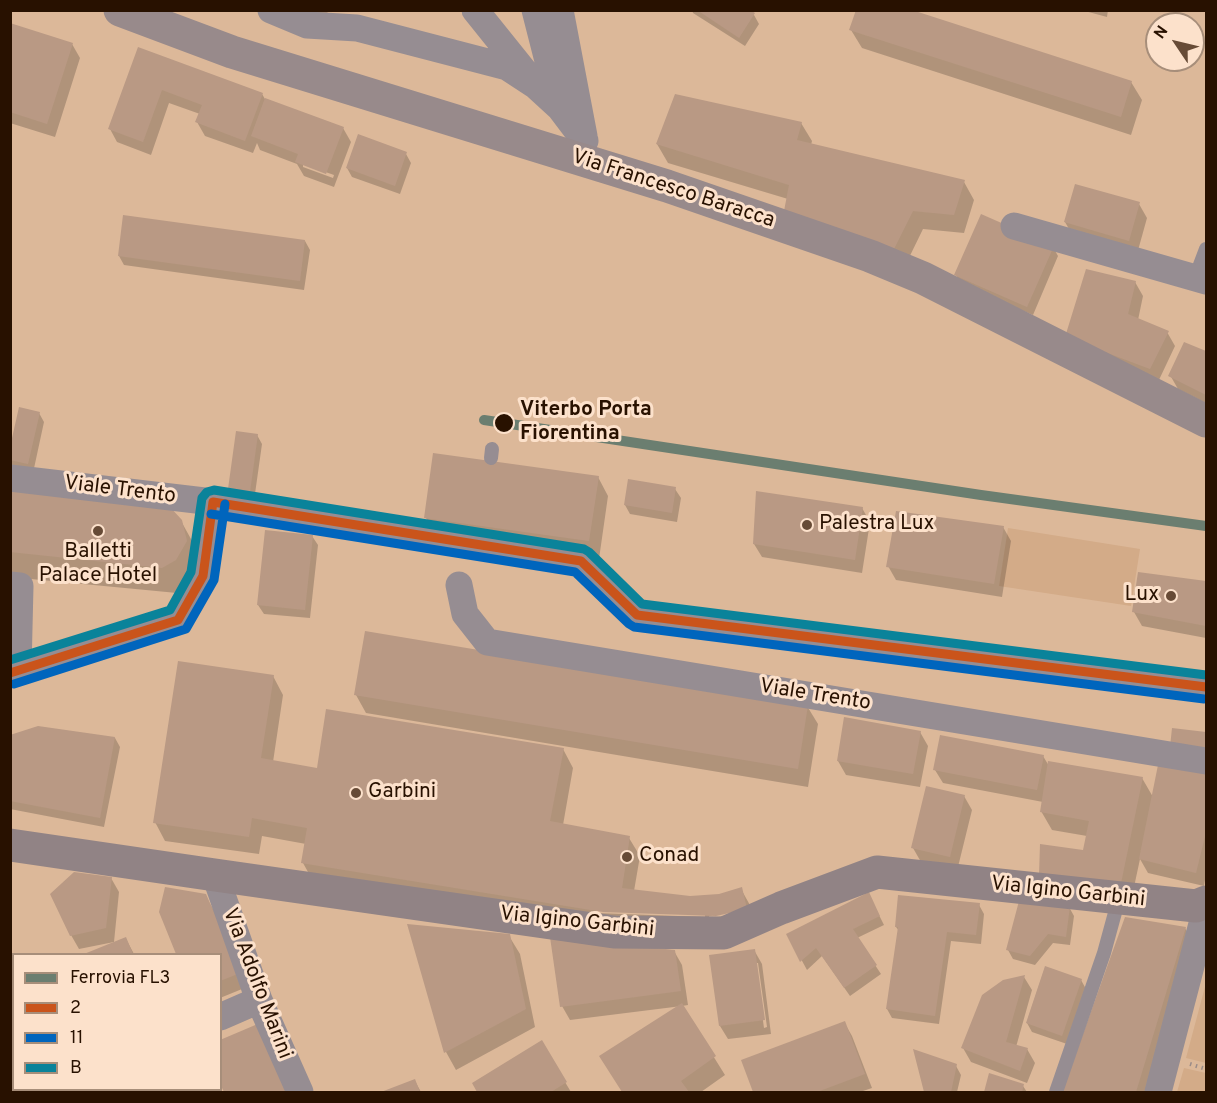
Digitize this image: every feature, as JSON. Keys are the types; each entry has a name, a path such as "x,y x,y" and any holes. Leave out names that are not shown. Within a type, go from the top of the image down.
{"main road":[{"name":"Via Francesco Baracca","path":"120,10 232,52 587,152 667,186 870,256 922,278 1206,421"},
{"name":"Via Igino Garbini","path":"10,845 614,932 724,933 781,908 877,872 1119,898 1201,904"}],"street":[{"path":"271,10 307,25 357,28 507,67 536,86"},
{"path":"475,10 536,86 560,108 587,152"},
{"path":"535,10 560,108"},
{"path":"560,10 587,152"},
{"path":"1014,226 1201,280"},
{"name":"Viale Trento","path":"10,478 213,502 581,561 637,615 1206,687"},
{"path":"10,585 20,586 14,671 178,620 203,576 213,502"},
{"name":"Viale Trento","path":"459,585 465,614 487,642 1206,761"},
{"name":"Via Adolfo Marini","path":"215,875 259,1000 300,1092"},
{"path":"1158,1092 1203,920 1201,904"},
{"path":"1168,1092 1206,955"},
{"path":"222,1016 259,1000"}],"lane":[{"path":"1201,280 1206,249"},
{"path":"1056,1092 1104,952 1119,898"}],"shaded area":[{"path":"1008,528 1140,549 1131,606 999,586"},
{"path":"1206,983 1206,1063 1186,1058"},
{"path":"1184,1068 1206,1073 1206,1092 1177,1092"}],"building":[{"path":"697,10 750,10 755,13 739,38"},
{"path":"856,10 912,10 1132,81 1121,117 849,30"},
{"path":"10,23 73,43 47,124 10,112"},
{"path":"138,47 263,93 245,141 195,122 202,105 162,90 143,142 108,129"},
{"path":"675,94 802,122 797,140 965,180 954,215 913,211 893,251 784,211 789,185 656,144"},
{"path":"265,98 344,127 326,174 295,162 298,154 251,136"},
{"path":"358,134 407,152 395,186 346,168"},
{"path":"1075,184 1140,202 1129,241 1064,222"},
{"path":"981,214 1054,246 1027,307 954,275"},
{"path":"123,215 305,240 300,281 118,256"},
{"path":"1086,269 1136,281 1128,314 1169,331 1150,369 1065,337"},
{"path":"1184,342 1206,351 1206,395 1168,376"},
{"path":"19,407 40,412 28,464 10,460 10,447"},
{"path":"236,431 258,434 250,492 228,489"},
{"name":"Viterbo Porta Fiorentina","path":"433,453 599,476 589,541 424,518"},
{"path":"628,479 676,487 672,513 624,505"},
{"name":"Balletti Palace Hotel","path":"10,484 169,506 182,520 187,541 176,560 162,568 10,552"},
{"name":"Palestra Lux","path":"756,491 863,507 855,560 753,544"},
{"path":"896,511 1004,526 994,584 886,567"},
{"path":"265,530 313,535 305,610 257,605"},
{"name":"Lux","path":"1138,572 1206,581 1206,626 1132,612"},
{"path":"365,631 808,705 798,769 354,695"},
{"name":"Garbini","path":"178,661 274,675 261,758 317,768 326,709 564,748 550,821 630,836 622,888 690,896 719,894 742,887 747,909 716,916 603,912 301,863 307,828 252,818 249,837 153,823"},
{"path":"844,717 921,731 913,774 837,761"},
{"path":"38,726 115,737 100,818 10,801 10,735"},
{"path":"1172,728 1206,732 1206,752 1170,747"},
{"path":"940,735 1044,755 1037,790 933,770"},
{"path":"1048,761 1143,777 1121,883 1039,876 1040,844 1083,850 1089,821 1040,812"},
{"path":"1158,765 1206,773 1206,832 1196,873 1139,859"},
{"path":"926,786 965,795 950,857 911,848"},
{"path":"74,872 112,877 106,928 70,936 50,894"},
{"path":"165,887 206,894 240,973 222,980 222,953 176,953 159,912"},
{"path":"869,892 880,916 853,929 877,965 844,988 816,948 800,962 786,934"},
{"path":"898,895 980,903 976,935 947,932 935,1016 886,1009 898,927 895,927"},
{"path":"1019,901 1070,906 1066,937 1048,934 1030,956 1006,950"},
{"path":"1125,917 1186,927 1136,1092 1062,1092"},
{"path":"407,924 510,934 526,1009 444,1053"},
{"path":"126,937 133,953 86,953"},
{"path":"550,937 675,950 681,991 560,1007"},
{"path":"755,949 765,1020 719,1026 709,955"},
{"path":"1045,966 1082,979 1062,1036 1026,1023"},
{"path":"1025,975 1006,1042 1028,1048 1020,1071 961,1048 982,995 1003,980"},
{"path":"682,1003 716,1056 681,1081 689,1092 622,1092 599,1056"},
{"path":"845,1021 865,1074 817,1092 753,1092 741,1060"},
{"path":"260,1023 289,1092 224,1092 222,1088 222,1039"},
{"path":"10,1026 12,1026 12,1084 10,1084"},
{"path":"542,1040 567,1082 551,1092 477,1092 472,1083"},
{"path":"913,1049 957,1064 951,1092 924,1092"},
{"path":"989,1073 1024,1084 1022,1092 984,1092"},
{"path":"415,1079 420,1092 381,1092"},
{"path":"194,1091 194,1092 121,1092"}],"rail line":[{"name":"FL3","path":"484,420 981,495 1206,526"}],"transit line":[{"name":"B","path":"10,660 170,610 191,572 202,498 207,492 214,490 584,549 642,604 1206,675"},
{"name":"2","path":"213,502 581,561 637,615 1206,687"},
{"name":"2","path":"10,673 178,620 203,576 213,502"},
{"name":"11","path":"14,684 186,629 214,580 225,504"},
{"name":"11","path":"211,514 575,572 634,627 1204,699"}],"place":[{"name":"Viterbo Porta Fiorentina","path":"504,423"},
{"name":"Palestra Lux","path":"807,525"},
{"name":"Balletti Palace Hotel","path":"98,531"},
{"name":"Lux","path":"1171,596"},
{"name":"Garbini","path":"356,793"},
{"name":"Conad","path":"627,857"}]}
